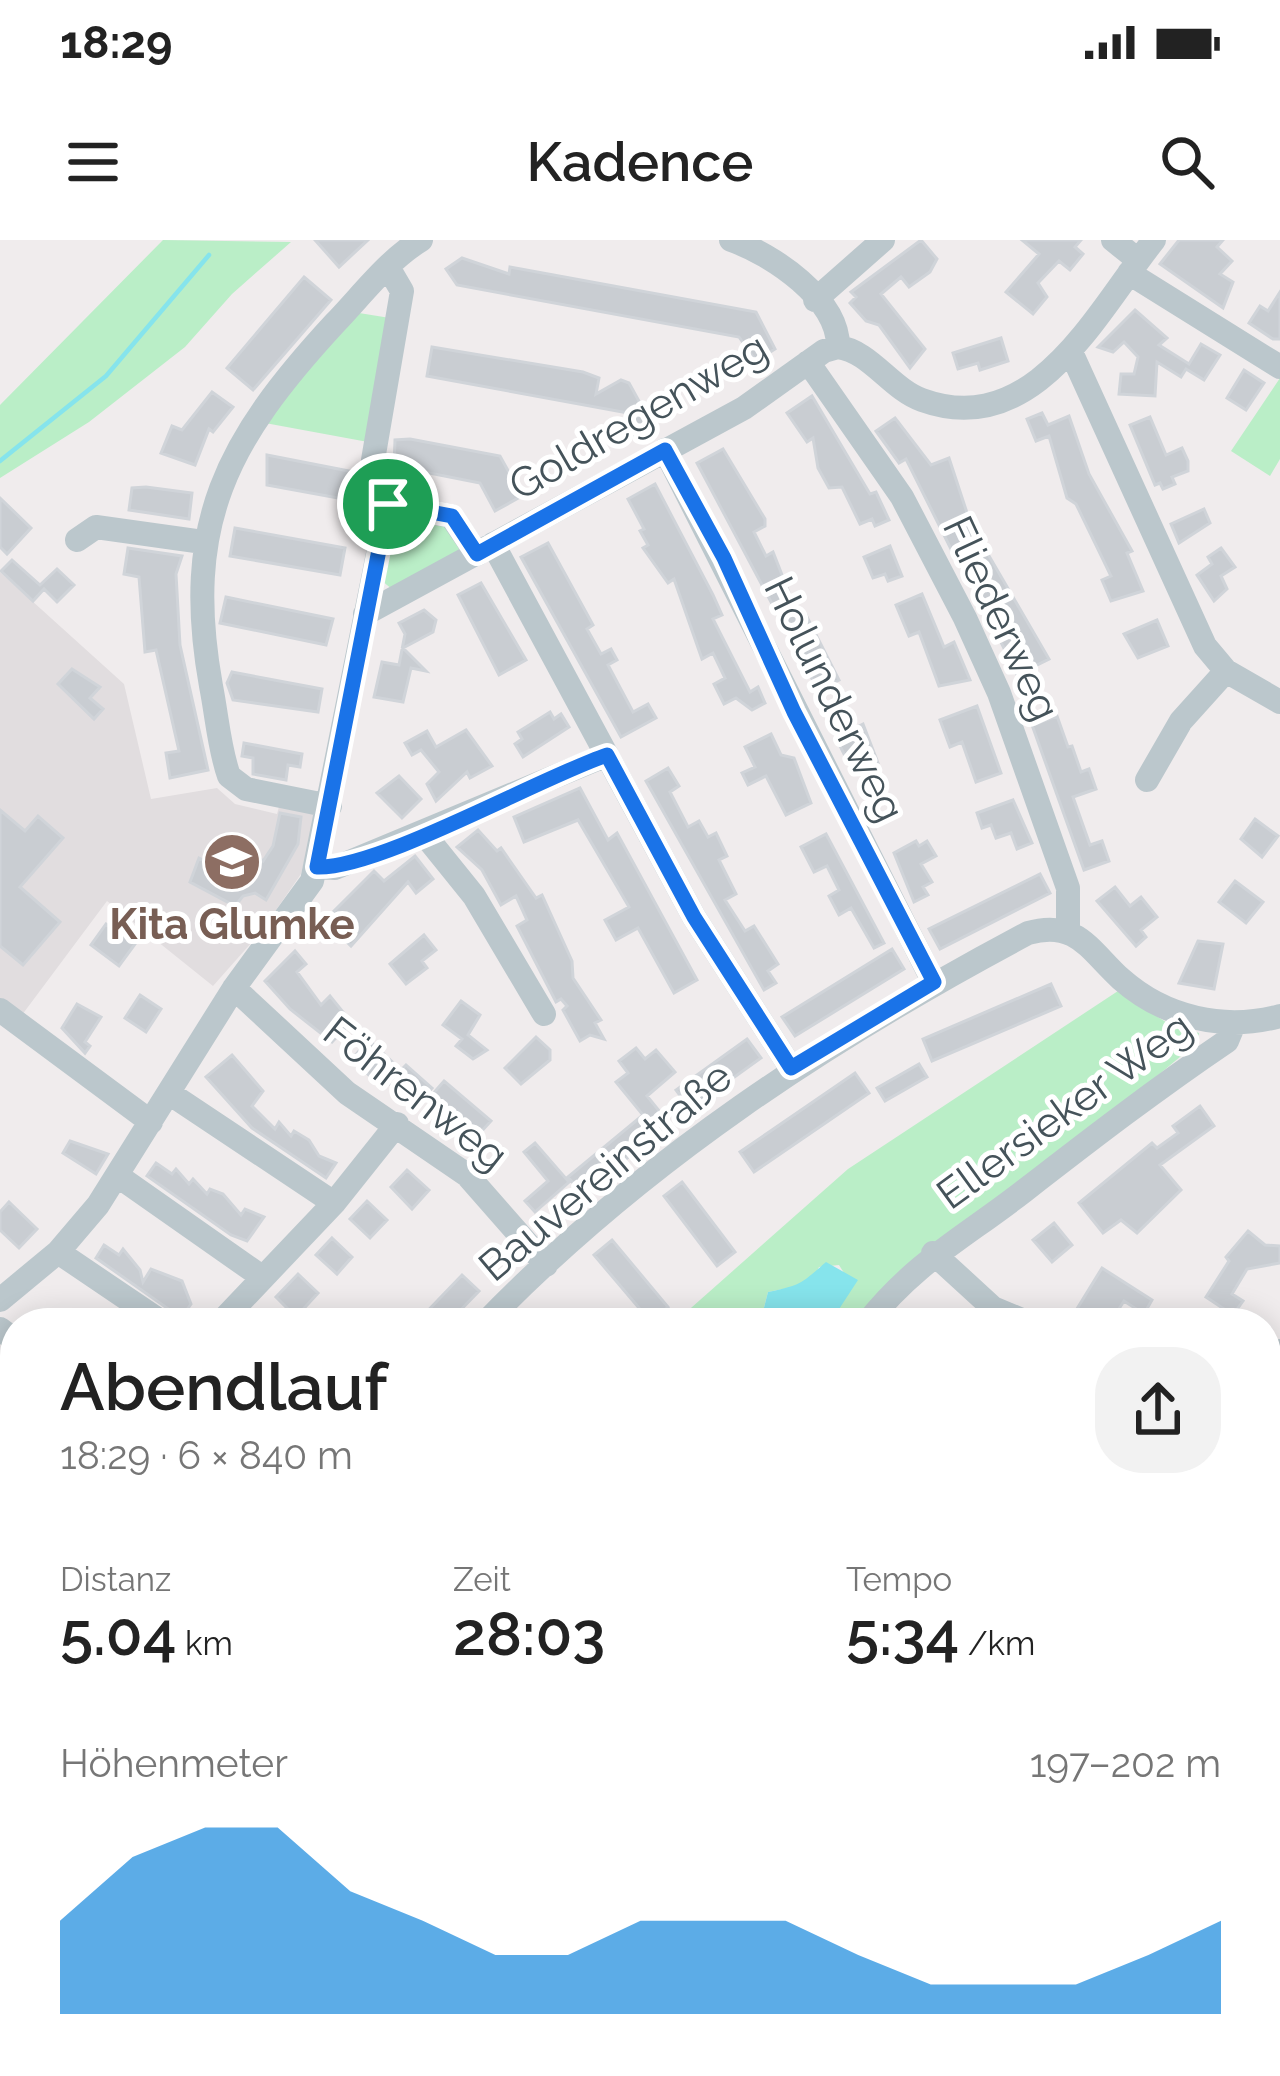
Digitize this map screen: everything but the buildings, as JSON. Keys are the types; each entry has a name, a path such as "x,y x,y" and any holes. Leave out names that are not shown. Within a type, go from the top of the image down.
{"street":[{"path":"330,806 247,789 229,776 201,633 203,542 219,492 259,417 302,359 388,267 421,240"},
{"path":"730,240 771,258 815,300 836,323 838,347 855,352 916,398 953,408 996,403 1021,392 1072,352 1140,258"},
{"path":"815,300 883,240"},
{"path":"1113,240 1280,367"},
{"path":"0,1300 58,1252 118,1176 234,988 317,867 388,504 373,460 402,291 388,267"},
{"name":"Goldregenweg","path":"365,614 744,408 808,362 838,347"},
{"path":"1072,352 1167,572 1205,646 1226,671 1280,702"},
{"name":"Fliederweg","path":"808,362 902,497 965,618 999,693 1068,889 1068,931"},
{"name":"Holunderweg","path":"665,450 724,558 794,712 934,982"},
{"path":"388,504 452,516 485,549 607,755 694,917 791,1068"},
{"path":"77,539 96,527 203,542"},
{"path":"1147,780 1181,721 1226,671"},
{"path":"317,867 335,868 424,834 607,755"},
{"path":"424,834 474,896 544,1014"},
{"path":"1068,931 1092,945 1120,979 1166,1008 1234,1024 1280,1016"},
{"name":"Bauvereinstraße","path":"501,1308 606,1211 791,1068 1028,932 1068,931"},
{"name":"Föhrenweg","path":"234,988 296,1051 467,1175 547,1264"},
{"path":"2,1017 151,1122"},
{"name":"Ellersieker Weg","path":"881,1308 933,1253 1020,1194 1120,1113 1227,1041 1234,1024"},
{"path":"169,1093 334,1203"},
{"path":"234,1308 334,1203 397,1124"},
{"path":"118,1176 262,1277"},
{"path":"58,1252 141,1308"},
{"name":"Ellersieker Weg","path":"933,1253 995,1308"}],"shaded area":[{"path":"0,572 124,684 151,799 217,788 235,804 277,814 280,803 316,815 301,874 260,933 213,986 107,901 19,1019 0,1005"}],"green space":[{"path":"163,240 291,242 232,294 185,347 89,422 0,478 0,405"},
{"path":"359,313 390,318 368,442 265,423 309,364"},
{"path":"1280,378 1280,459 1270,476 1231,451"},
{"path":"397,517 447,520 461,544 457,555 393,590 381,580"},
{"path":"1118,991 1172,1026 1199,1033 1197,1043 1078,1142 907,1267 870,1308 838,1308 851,1284 839,1265 819,1267 804,1283 768,1292 764,1308 691,1308 848,1169"}],"water":[{"path":"826,1262 858,1280 840,1308 764,1308 768,1292 800,1283"}],"waterway":[{"path":"0,461 106,376 209,255"}],"place":[{"name":"Kita Glumke","path":"232,862"}],"route":[{"path":"665,450 724,558 858,841 934,982 791,1068 694,917 607,755 556,772 424,834 335,868 317,867 388,504 452,516 477,554 665,450"}]}
